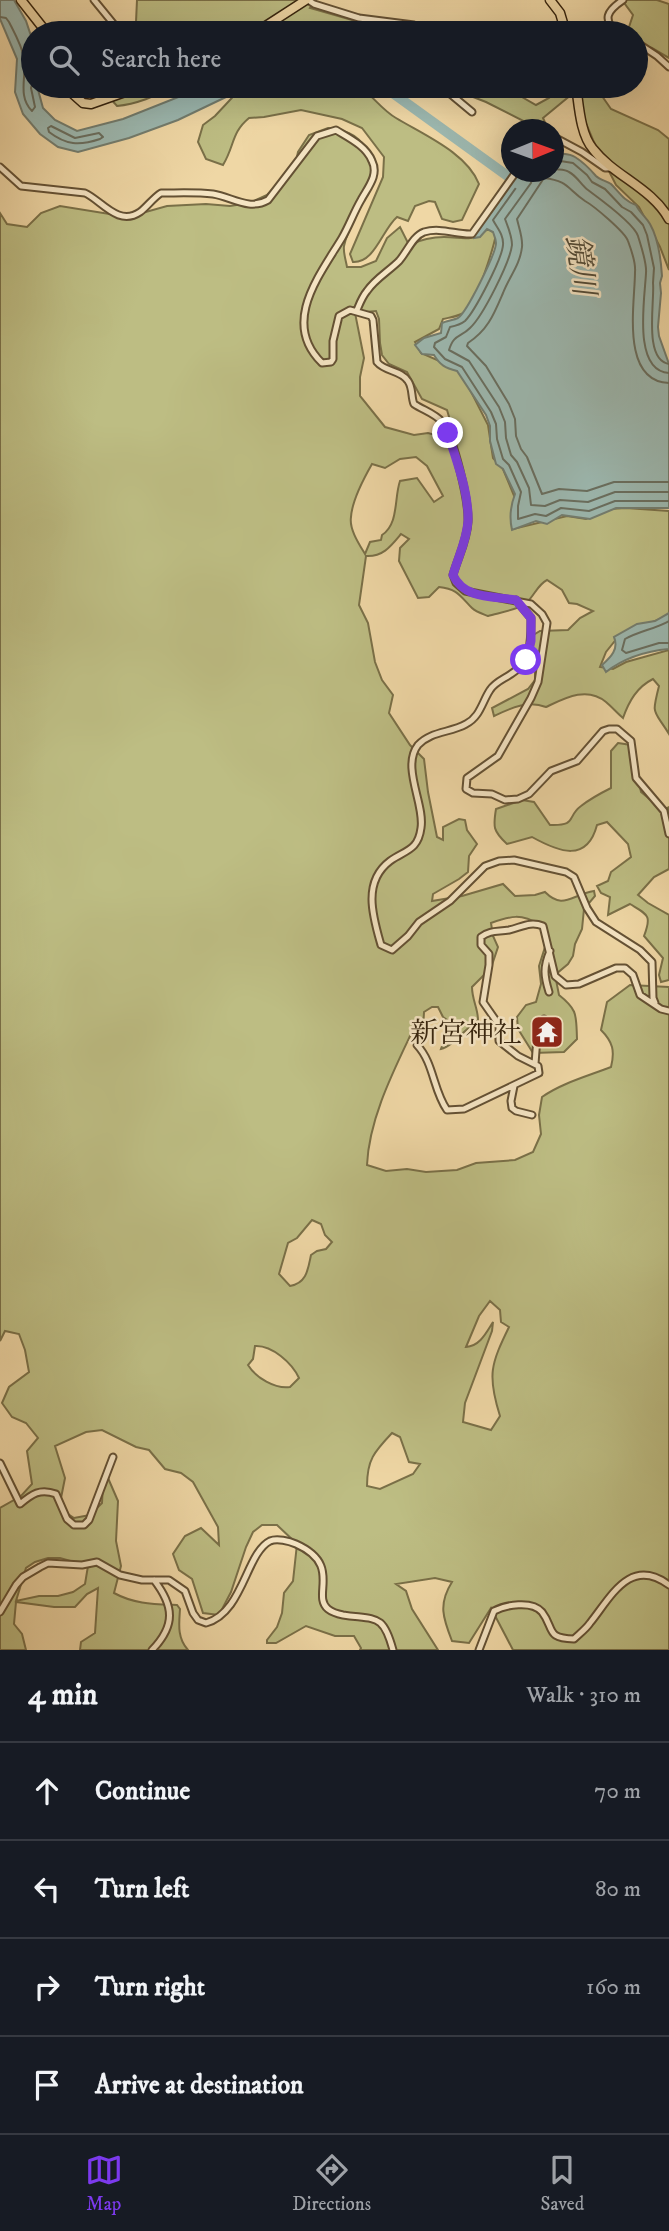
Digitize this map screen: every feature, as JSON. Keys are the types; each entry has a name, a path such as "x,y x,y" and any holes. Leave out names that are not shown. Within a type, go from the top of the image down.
{"main road":[{"path":"21,0 38,21"},
{"path":"274,21 307,0"},
{"path":"550,0 562,21"},
{"path":"77,98 83,103 91,104 108,98"},
{"path":"578,98 585,134 591,148 635,183 660,206 669,219"}],"street":[{"path":"94,0 111,21"},
{"path":"307,0 359,18 383,21"},
{"path":"609,21 609,13 623,0"},
{"path":"648,50 669,67"},
{"path":"455,98 472,112"},
{"path":"0,167 21,186 85,193 117,215 131,215 140,212 161,193 217,195 240,203 260,204 268,200 317,136 336,130 360,145 369,154 375,170 374,177 344,235 318,276 306,305 306,343 322,363 331,362 339,316 350,310 367,313 373,320 377,362 381,367 404,376 411,388 414,404 437,417 448,433 468,512 464,540 453,575 456,583 465,592 531,604 547,623 538,682 508,742 498,756 467,778 464,786 473,793 492,794 505,800 518,799 529,794 551,771 578,761 603,731 617,729 631,741 636,778 664,811 669,834"},
{"path":"564,142 605,168 612,167"},
{"path":"357,310 369,288 400,260 420,233 448,230 469,235 509,182"},
{"path":"516,600 531,618 531,641 521,668 496,683 472,721 427,737 417,746 414,754 414,783 420,808 421,829 413,847 390,861 374,882 371,892 381,945 392,950 419,922 450,901 485,866 514,860 566,872 574,877 596,922 640,950 652,962 655,1003"},
{"path":"417,1045 423,1051 447,1110 464,1109 539,1073 538,1066 518,1056 499,1041 499,1025 483,1002 489,954 481,945 480,939 486,933 528,924 543,926 555,976 566,985 579,984 616,968 625,968 633,975 640,995 661,1009 669,1011"},
{"path":"550,951 544,975 550,992"},
{"path":"535,1064 538,1024 544,1019"},
{"path":"514,1086 512,1108 532,1115"},
{"path":"0,1463 20,1504 33,1494 48,1491 56,1494 67,1519 74,1525 83,1525 89,1520 113,1458"},
{"path":"0,1612 23,1577 48,1563 74,1565 97,1562 120,1575 169,1580 177,1584 185,1591 198,1620 213,1622 237,1595 262,1548 277,1539 293,1542 317,1559 324,1575 322,1594 327,1609 336,1614 377,1620 385,1627 393,1650"},
{"path":"479,1650 494,1611 507,1605 535,1608 542,1612 553,1633 560,1638 573,1639 589,1625 622,1583 639,1576 654,1576 669,1585"},
{"path":"152,1650 161,1641 170,1624 169,1605 154,1580"}],"green space":[{"path":"137,0 316,0 310,8 356,21 136,21"},
{"path":"622,0 657,0 669,4 669,58 648,47 648,21 631,21 633,15"},
{"path":"110,98 149,98 125,105 117,106"},
{"path":"232,98 372,98 391,115 455,154 473,173 479,184 462,220 453,222 442,219 435,202 429,201 415,206 408,221 397,217 373,252 361,261 353,262 350,254 383,177 384,157 362,128 342,119 301,110 249,118 236,134 223,165 206,159 198,142 203,125"},
{"path":"476,98 524,98 536,105 549,98 567,98 543,119 519,119"},
{"path":"581,98 603,98 611,109 658,130 669,139 669,270 639,207 616,185 593,140 581,106"},
{"path":"328,128 349,133 362,143 370,160 372,172 369,185 344,246 347,267 361,267 376,261 387,238 400,227 409,245 435,238 471,238 488,229 496,234 485,273 469,309 460,315 443,319 439,329 415,342 421,353 460,370 488,425 493,458 503,469 515,498 513,529 567,516 586,519 609,509 669,511 669,615 618,637 606,652 600,667 613,669 626,662 669,650 669,734 655,712 659,686 653,679 634,695 623,718 599,697 584,694 568,697 546,707 532,704 519,706 494,716 492,708 528,689 535,680 535,670 527,655 530,637 540,631 568,630 580,618 593,611 569,603 562,590 547,580 525,604 488,616 475,611 450,589 439,587 429,597 418,598 399,561 400,548 409,539 401,534 382,553 366,556 359,605 368,623 375,662 382,680 393,695 389,713 410,745 424,759 437,837 443,840 443,827 459,819 465,820 467,830 477,844 469,856 468,872 433,894 432,901 462,896 503,884 515,896 545,892 562,901 594,891 595,896 584,909 582,929 573,956 555,975 559,995 575,1014 577,1039 564,1052 533,1053 518,1029 517,1017 526,1005 536,1002 541,984 539,966 545,947 540,925 516,917 491,923 498,947 491,968 472,987 478,1020 450,1045 441,1049 452,1029 450,1022 443,1017 438,1007 424,1012 423,1030 411,1034 377,1114 367,1165 386,1171 457,1170 476,1163 515,1160 533,1152 541,1134 539,1115 542,1097 611,1067 612,1047 601,1030 607,1002 630,985 669,987 669,1650 513,1650 491,1608 469,1643 452,1641 443,1604 452,1582 435,1578 396,1584 406,1591 412,1609 438,1650 360,1650 354,1636 335,1636 306,1626 276,1643 267,1643 282,1613 284,1593 293,1581 297,1544 277,1525 262,1525 253,1532 231,1592 219,1615 203,1613 192,1579 179,1570 173,1554 185,1536 201,1528 219,1545 218,1527 193,1482 181,1473 165,1469 149,1450 136,1447 102,1430 86,1432 55,1446 65,1478 61,1498 65,1512 74,1518 90,1515 102,1503 103,1484 108,1478 118,1501 116,1541 121,1566 114,1593 152,1604 177,1605 180,1609 180,1636 188,1650 80,1650 81,1642 95,1633 98,1588 87,1594 75,1607 16,1602 14,1624 22,1634 26,1650 0,1650 0,1508 21,1496 32,1484 27,1451 38,1438 26,1423 12,1417 2,1403 9,1387 29,1372 19,1334 5,1331 0,1341 0,213 7,224 27,227 41,213 60,206 128,217 167,206 230,206 249,203 267,195 295,166 298,152 309,135","holes":["376,311 382,355 389,364 407,372 422,399 447,410 452,427 448,432 439,436 428,433 414,435 385,427 360,396 364,358 355,313","416,457 427,466 443,496 434,502 417,478 400,481 391,524 381,540 370,542 365,554 353,531 352,511 372,464 385,468 400,459","312,1220 321,1224 325,1235 332,1242 326,1249 311,1255 303,1279 290,1286 279,1274 288,1243 297,1238","490,1301 500,1310 501,1322 509,1327 493,1370 493,1390 500,1416 491,1430 463,1422 465,1403 493,1322 479,1342 466,1347 479,1316","255,1346 261,1346 281,1356 299,1378 290,1387 278,1386 261,1378 248,1365 253,1359","392,1433 400,1437 409,1462 420,1464 413,1474 380,1489 367,1486 368,1469 380,1446","48,1558 60,1558 88,1566 85,1584 73,1592 16,1601 26,1568"]},
{"path":"618,743 631,745 641,792 663,810 669,807 669,869 654,877 638,895 669,915 669,980 661,982 659,975 663,958 644,936 648,924 647,916 630,904 608,915 610,897 601,893 597,886 608,881 611,872 631,857 628,844 607,822 597,825 586,845 571,851 552,847 532,837 507,844 495,828 496,809 522,800 534,802 550,825 568,822 581,806 611,788 611,751"}],"water":[{"path":"0,0 14,0 26,21 21,21 21,98 40,98 43,108 55,120 77,131 123,119 176,98 224,98 178,120 129,138 78,152 58,147 40,134 23,114 15,92 17,59 0,19"},
{"path":"564,154 572,155 598,177 611,184 625,199 636,205 650,224 660,256 662,276 659,336 669,364 669,508 616,508 590,519 562,515 547,524 536,521 512,530 510,512 515,494 503,469 496,464 486,415 457,371 443,366 434,355 422,354 415,345 424,338 441,333 442,323 458,318 474,294 496,243 493,232 487,229 480,237 474,238 474,234 512,182 564,182"},
{"path":"669,613 669,649 636,656 606,672 602,665 615,649 614,637 637,624 655,621"}],"waterway":[{"name":"鏡川","path":"400,98 520,185"}],"place":[{"name":"新宮神社","path":"547,1032"}],"route":[{"path":"448,433 467,503 468,522 453,575 456,583 465,592 516,600 531,618 531,641 526,660"}]}
